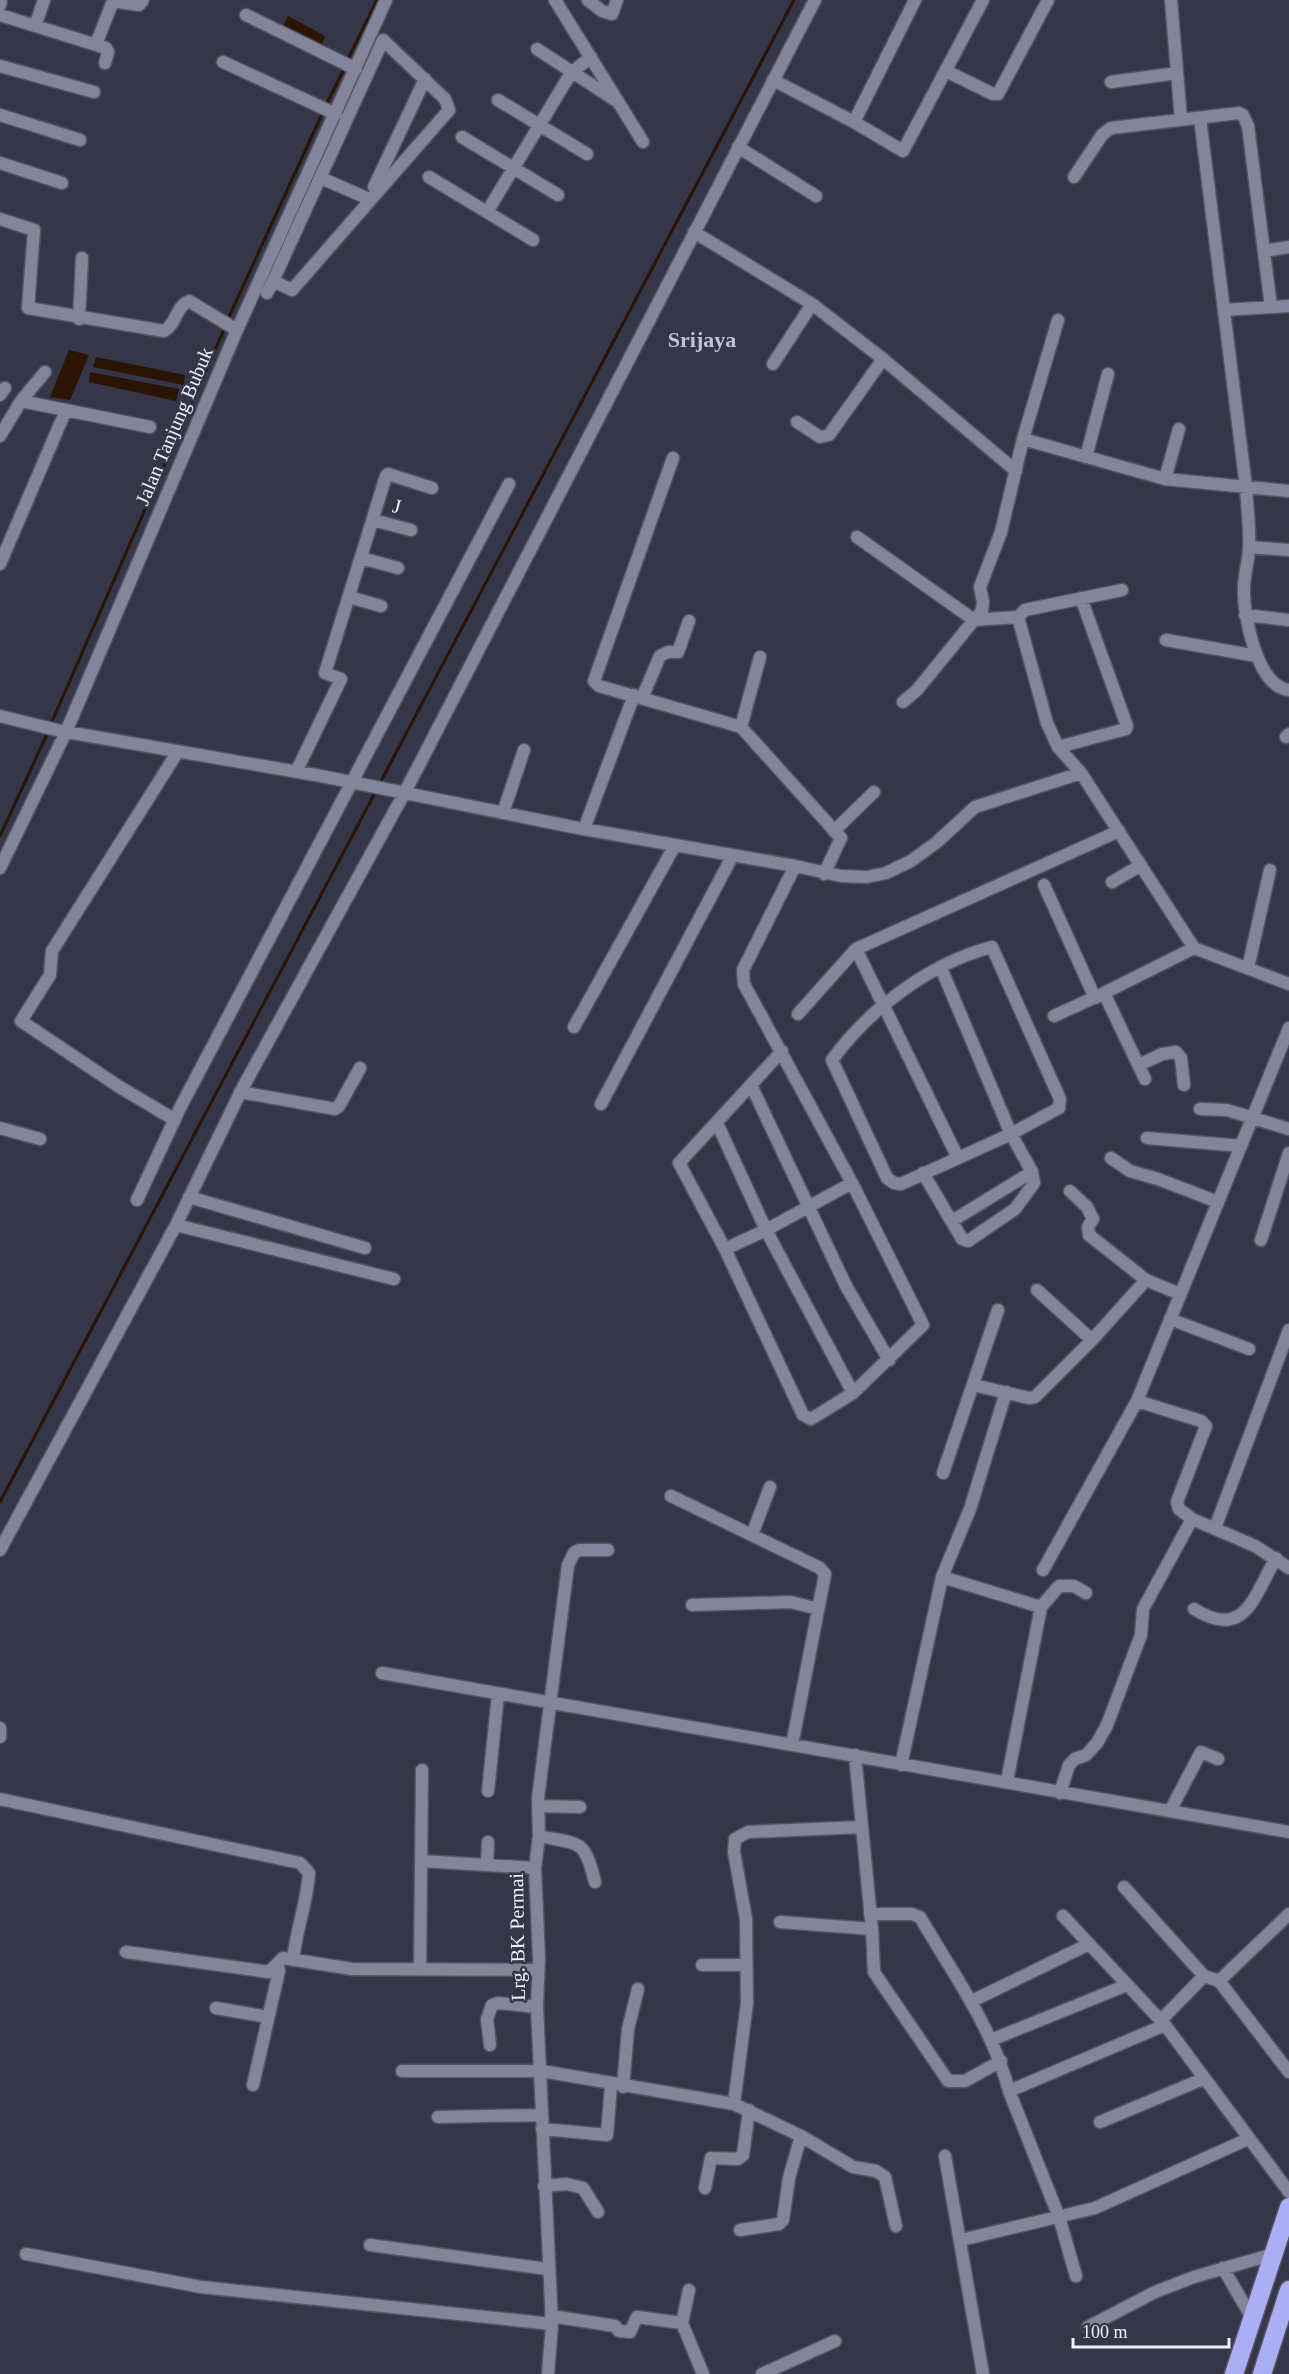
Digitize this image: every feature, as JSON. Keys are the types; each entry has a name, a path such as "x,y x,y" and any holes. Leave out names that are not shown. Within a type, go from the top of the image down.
{"highway":[{"path":"1233,2374 1289,2207"},
{"path":"1262,2374 1289,2290"}],"street":[{"path":"0,5 2,0"},
{"path":"35,26 44,0"},
{"path":"96,44 112,0 139,5 143,0"},
{"name":"Jalan Tanjung Bubuk","path":"0,868 63,731 232,328 267,286 319,173 327,110 353,68 386,0"},
{"path":"555,0 643,142"},
{"path":"588,0 602,11 612,14 617,0"},
{"path":"0,1550 176,1226 240,1092 815,0"},
{"path":"854,122 915,0"},
{"path":"773,80 854,122 903,151 983,0"},
{"path":"946,71 993,94 998,94 1048,0"},
{"path":"1171,0 1181,120"},
{"path":"0,15 96,44 108,50 105,63"},
{"path":"246,15 353,68"},
{"path":"267,286 292,290 369,199 447,114 448,102 383,40 319,173 369,199"},
{"path":"537,49 619,102"},
{"path":"487,212 571,73 591,57"},
{"path":"223,62 327,110"},
{"path":"0,66 93,92"},
{"path":"1111,82 1177,73"},
{"path":"369,199 424,79"},
{"path":"498,100 587,154"},
{"path":"1074,177 1102,135 1111,128 1239,113 1246,117 1270,307"},
{"path":"0,116 80,140"},
{"path":"1200,118 1246,486 1249,547 1244,590 1245,615 1257,656 1269,681 1279,689 1289,690"},
{"path":"462,137 558,195"},
{"path":"738,147 816,196"},
{"path":"0,163 62,183"},
{"path":"429,177 533,240"},
{"path":"0,219 34,230 28,308 80,319 164,331 170,327 182,304 189,301 232,328"},
{"path":"694,232 812,304 883,359 1016,471"},
{"path":"1264,251 1289,247"},
{"path":"80,319 82,258"},
{"path":"773,363 812,304"},
{"path":"1224,310 1289,306 1289,311"},
{"path":"903,702 917,690 982,610 980,586 1001,532 1023,439 1058,320"},
{"path":"796,422 820,436 829,435 883,359"},
{"path":"0,436 21,401 45,372"},
{"path":"1086,457 1108,374"},
{"path":"21,401 150,427"},
{"path":"0,564 66,410"},
{"path":"1165,479 1179,429"},
{"path":"1023,439 1165,479 1289,491"},
{"path":"673,458 594,678 599,686 741,727 841,838 824,874"},
{"path":"296,772 342,679 324,673 388,474 432,488"},
{"path":"137,1200 175,1120 356,784 509,484"},
{"name":"J","path":"373,520 411,530"},
{"path":"857,537 974,620 1018,617 1025,610 1122,590"},
{"path":"1249,547 1289,550"},
{"path":"361,558 398,568"},
{"path":"349,597 381,606"},
{"path":"1058,747 1126,729 1127,726 1081,598"},
{"path":"1245,615 1289,620"},
{"path":"1018,617 1047,723 1058,747 1081,773 1194,948 1289,984"},
{"path":"584,829 638,696 660,656 668,652 678,652 689,621"},
{"path":"1166,640 1257,656"},
{"path":"741,727 760,657"},
{"path":"0,716 63,731 400,791 674,847 795,866 824,874 867,877 886,873 911,861 937,842 975,807 1081,773"},
{"path":"503,813 524,750"},
{"path":"175,1120 118,1086 21,1021 51,972 52,951 177,753"},
{"path":"834,831 874,792"},
{"path":"798,1014 856,949 1119,831"},
{"path":"574,1027 674,847"},
{"path":"601,1104 733,855"},
{"path":"1112,882 1141,865"},
{"path":"782,1052 679,1164 725,1249 803,1415 811,1419 853,1393 920,1331 923,1323 852,1183 782,1052 744,984 742,973 795,866"},
{"path":"1248,968 1270,870"},
{"path":"1044,885 1099,996 1145,1079"},
{"path":"993,947 1060,1099 1057,1110 1011,1134 901,1184 894,1183 888,1178 832,1063 833,1058 884,1004 941,968 993,947"},
{"path":"1054,1016 1194,948"},
{"path":"856,949 958,1158"},
{"path":"923,1173 962,1239 969,1241 1015,1209 1033,1184 1032,1172 1011,1134 941,968"},
{"path":"1043,1570 1137,1401 1289,1028"},
{"path":"1139,1065 1162,1054 1176,1052 1181,1058 1184,1086"},
{"path":"240,1092 335,1109 339,1106 360,1068"},
{"path":"751,1085 846,1286 889,1360"},
{"path":"1200,1109 1227,1110 1253,1116 1289,1129"},
{"path":"717,1123 766,1230 853,1393"},
{"path":"0,1128 40,1139"},
{"path":"1147,1138 1241,1146"},
{"path":"1261,1239 1289,1153"},
{"path":"1111,1158 1130,1171 1218,1202"},
{"path":"952,1221 1032,1172"},
{"path":"725,1249 766,1230 852,1183"},
{"path":"1070,1191 1091,1212 1093,1219 1087,1230 1091,1238 1146,1280 1180,1294"},
{"path":"189,1197 365,1248"},
{"path":"176,1226 394,1279"},
{"path":"973,1385 1031,1398 1038,1395 1146,1280"},
{"path":"1037,1290 1092,1340"},
{"path":"944,1473 998,1310"},
{"path":"1170,1319 1250,1349"},
{"path":"1215,1528 1289,1330"},
{"path":"901,1765 942,1577 970,1509 1006,1392"},
{"path":"1137,1401 1201,1421 1206,1426 1177,1502 1179,1509 1192,1519 1276,1558 1289,1569"},
{"path":"752,1535 770,1487"},
{"path":"671,1496 823,1571 825,1580 792,1744"},
{"path":"1060,1793 1069,1765 1075,1759 1086,1755 1097,1743 1107,1725 1142,1633 1143,1609 1192,1519"},
{"name":"Lrg. BK Permai","path":"548,2374 551,2358 551,2320 547,2269 542,2072 537,2007 535,1868 539,1836 538,1806 549,1704 571,1557 579,1550 608,1550"},
{"path":"1194,1609 1221,1622 1233,1621 1242,1615 1276,1558"},
{"path":"942,1577 1041,1607"},
{"path":"1006,1781 1041,1607 1059,1586 1074,1586 1086,1593"},
{"path":"692,1605 791,1602 818,1609"},
{"path":"382,1673 1289,1832"},
{"path":"488,1791 498,1695"},
{"path":"0,1728 0,1737"},
{"path":"1170,1811 1201,1752 1218,1759"},
{"path":"855,1755 874,1972 878,1982 948,2081 965,2081 1001,2061"},
{"path":"420,1969 422,1770"},
{"path":"0,1799 300,1863 309,1873 293,1960"},
{"path":"538,1806 580,1807"},
{"path":"734,2104 747,2003 746,1919 734,1852 735,1839 748,1832 861,1827"},
{"path":"539,1836 581,1847 588,1854 595,1882"},
{"path":"487,1865 488,1842"},
{"path":"421,1861 535,1868"},
{"path":"1124,1887 1204,1976 1220,1981 1289,2072"},
{"path":"870,1914 912,1914 920,1917 972,2001 1001,2061 1008,2091 1059,2217 1076,2276"},
{"path":"1220,1981 1289,1914"},
{"path":"1063,1916 1163,2023 1289,2192"},
{"path":"780,1922 872,1929"},
{"path":"972,2001 1089,1944"},
{"path":"126,1952 269,1972 281,1958 352,1969 538,1970"},
{"path":"253,2085 279,1971 277,1965"},
{"path":"702,1965 746,1965"},
{"path":"1008,2091 1163,2023 1204,1976"},
{"path":"992,2040 1126,1985"},
{"path":"542,2129 607,2135 638,1989"},
{"path":"490,2045 487,2019 492,2005 498,2003 537,2007"},
{"path":"216,2008 268,2017"},
{"path":"402,2071 542,2072 734,2104 801,2136 853,2167 881,2173 885,2177 896,2226"},
{"path":"1100,2122 1203,2079"},
{"path":"705,2188 711,2158 738,2159 743,2155 748,2110"},
{"path":"438,2117 542,2115"},
{"path":"740,2230 779,2224 783,2220 789,2178 801,2136"},
{"path":"960,2240 1095,2208 1248,2139"},
{"path":"945,2156 983,2374"},
{"path":"544,2186 567,2184 583,2188 598,2212"},
{"path":"370,2245 547,2269"},
{"path":"26,2254 201,2287 615,2326 620,2331 630,2332 637,2317 682,2323"},
{"path":"1088,2327 1155,2292 1223,2268 1274,2254"},
{"path":"1223,2268 1252,2318"},
{"path":"689,2290 682,2323 703,2374"},
{"path":"762,2374 835,2341"}],"shaded area":[{"path":"288,16 325,36 320,50 281,31"},
{"path":"69,350 89,355 70,400 50,397"},
{"path":"96,357 185,375 184,385 93,367"},
{"path":"90,372 179,389 176,401 89,382"}],"waterway":[{"path":"347,61 377,0"},
{"path":"380,783 794,0"},
{"path":"325,107 345,67"},
{"path":"228,319 323,112"},
{"path":"50,726 226,325"},
{"path":"0,836 48,732"},
{"path":"0,1502 377,789"}],"district":[{"name":"Srijaya","path":"702,339"}]}
